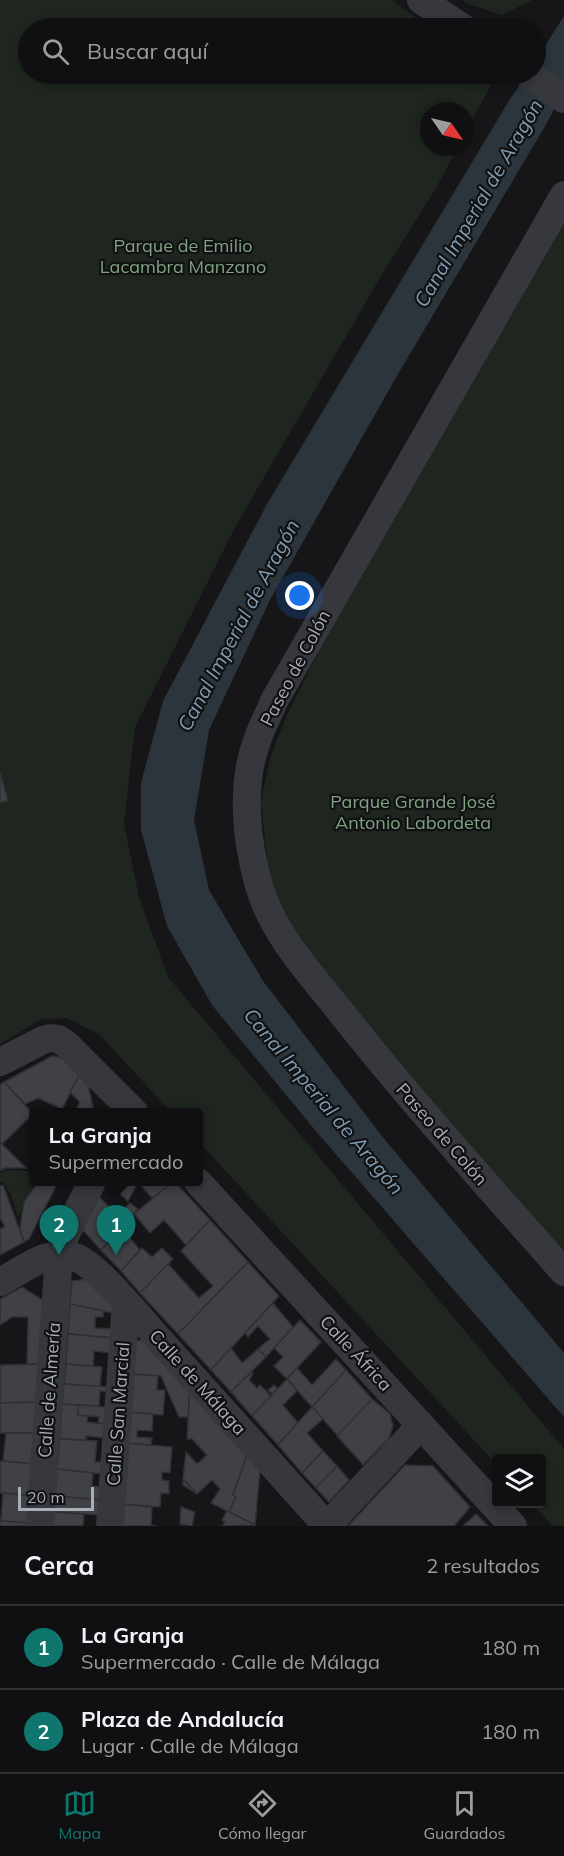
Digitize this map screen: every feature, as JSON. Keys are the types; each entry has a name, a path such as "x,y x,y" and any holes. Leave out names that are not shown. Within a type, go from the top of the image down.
{"street":[{"path":"421,0 448,18"},
{"path":"542,84 564,99"},
{"name":"Paseo de Colón","path":"564,195 274,701 257,740 250,772 246,808 250,850 260,887 273,921 289,947 391,1076 564,1272"},
{"path":"0,1062 43,1040 55,1038 70,1048 127,1108"},
{"name":"Calle de Almería","path":"40,1526 59,1254 66,1234 90,1186"},
{"name":"Calle África","path":"202,1186 513,1526"},
{"path":"0,1282 42,1260 59,1254"},
{"name":"Calle de Málaga","path":"59,1254 75,1257 91,1267 327,1526"},
{"name":"Calle San Marcial","path":"110,1526 126,1303"},
{"path":"327,1526 421,1425"}],"green space":[{"name":"Parque de Emilio Lacambra Manzano","path":"0,0 392,0 416,18 18,18 18,84 491,84 474,117 474,102 420,102 420,156 453,156 234,529 135,727 124,823 139,897 168,977 564,1449 564,1526 553,1526 537,1508 546,1508 546,1454 492,1454 492,1460 203,1146 203,1108 167,1108 100,1035 67,1018 42,1019 0,1044"},
{"path":"463,0 532,0 502,15"},
{"name":"Parque Grande José Antonio Labordeta","path":"564,211 564,1262 287,930 269,879 261,801 270,759 285,719 329,631"},
{"path":"6,1170 28,1171 29,1186 33,1186 18,1217 11,1195 3,1181 0,1182 0,1173"}],"water":[{"name":"Canal Imperial de Aragón","path":"564,16 564,91 398,374 270,600 209,730 194,820 209,890 263,981 385,1140 564,1353 564,1417 315,1130 212,1005 167,926 141,830 141,783 163,701 267,504 507,104 520,84 546,84 546,44"}],"building":[{"path":"0,772 8,801 0,803"},
{"path":"52,1056 63,1058 79,1076 63,1108 38,1098 25,1104 4,1082"},
{"path":"79,1076 88,1085 93,1108 77,1108 80,1102 70,1092"},
{"path":"4,1082 29,1110 29,1118 2,1144 0,1142 0,1085"},
{"path":"0,1142 26,1168 5,1168 0,1171"},
{"path":"3,1185 24,1242 0,1255 0,1229 5,1226 0,1218 0,1186"},
{"path":"35,1186 56,1186 29,1239 24,1242 20,1228 24,1202"},
{"path":"111,1186 136,1186 128,1201"},
{"path":"142,1186 168,1186 152,1198"},
{"path":"168,1186 179,1186 210,1220 186,1245 164,1220 150,1233 134,1214"},
{"path":"99,1197 117,1215 114,1219 118,1222 126,1214 122,1211 130,1203 138,1209 101,1250 83,1230"},
{"path":"210,1220 248,1262 178,1334 140,1293 168,1264 199,1298 213,1286 181,1251"},
{"path":"122,1228 140,1250 121,1271 101,1250"},
{"path":"142,1248 152,1257 162,1248 173,1259 140,1293 121,1271"},
{"path":"248,1262 279,1296 211,1370 178,1334"},
{"path":"87,1279 114,1307 113,1313 70,1304 72,1281"},
{"path":"22,1287 47,1303 43,1364 27,1364 28,1317 12,1317 0,1325 0,1299"},
{"path":"273,1303 293,1327 266,1357 258,1349 270,1339 258,1326 248,1337 245,1333"},
{"path":"70,1304 104,1311 103,1317 95,1317 95,1328 112,1329 112,1338 68,1334"},
{"path":"300,1320 321,1342 287,1379 274,1366 283,1357 274,1348"},
{"path":"68,1334 112,1338 111,1353 94,1351 93,1366 66,1364"},
{"path":"144,1339 190,1390 188,1417 179,1417 161,1376 129,1374 131,1343"},
{"path":"231,1348 242,1363 258,1349 266,1357 231,1392 211,1370"},
{"path":"336,1359 346,1370 312,1407 287,1379 297,1368 312,1385"},
{"path":"43,1364 39,1402 0,1403 0,1365"},
{"path":"66,1364 102,1367 100,1387 64,1384"},
{"path":"346,1370 372,1399 338,1436 312,1407"},
{"path":"252,1372 249,1380 257,1388 260,1385 271,1396 252,1416 231,1392"},
{"path":"129,1374 158,1376 157,1390 165,1390 163,1415 126,1412"},
{"path":"287,1379 297,1391 283,1405 298,1423 278,1445 252,1416"},
{"path":"64,1384 109,1387 108,1392 100,1391 99,1406 62,1404"},
{"path":"274,1385 278,1389 272,1394 268,1390"},
{"path":"190,1390 247,1455 233,1495 236,1497 229,1512 211,1503 220,1489 212,1480 197,1494 183,1479 186,1452 197,1464 207,1455 192,1439 187,1439"},
{"path":"372,1399 390,1414 393,1426 389,1438 363,1465 337,1436"},
{"path":"39,1402 37,1433 0,1433 0,1403"},
{"path":"62,1404 78,1405 78,1415 88,1416 87,1422 106,1424 105,1438 86,1436 86,1440 60,1439"},
{"path":"78,1405 107,1407 106,1424 98,1423 99,1417 78,1415"},
{"path":"312,1407 323,1419 307,1433 323,1451 302,1473 278,1445"},
{"path":"126,1412 153,1414 152,1431 137,1430 137,1437 152,1438 151,1445 124,1443"},
{"path":"6,1433 37,1433 34,1464 3,1461"},
{"path":"60,1439 97,1441 95,1462 104,1462 103,1474 57,1469"},
{"path":"124,1443 172,1447 170,1473 162,1472 162,1480 169,1481 169,1494 161,1493 160,1507 120,1504"},
{"path":"323,1451 337,1466 316,1488 302,1473"},
{"path":"247,1455 260,1470 255,1525 229,1512 236,1497 233,1495"},
{"path":"0,1461 34,1464 31,1496 0,1493"},
{"path":"405,1465 433,1466 470,1507 454,1526 348,1526"},
{"path":"337,1466 349,1480 329,1502 316,1488"},
{"path":"57,1469 93,1473 92,1486 102,1487 102,1500 55,1496"},
{"path":"183,1479 197,1494 183,1485"},
{"path":"3,1493 31,1496 29,1523 1,1521"},
{"path":"55,1496 102,1500 101,1515 54,1512"},
{"path":"120,1504 152,1507 151,1525 156,1526 119,1526"},
{"path":"181,1507 195,1512 192,1526 180,1524"},
{"path":"227,1511 255,1525 222,1526 225,1522 222,1520"},
{"path":"54,1512 84,1514 83,1526 53,1526"},
{"path":"476,1514 488,1526 463,1526"},
{"path":"0,1515 1,1521 29,1523 29,1526 0,1526"}],"place":[{"name":"Plaza de Andalucía","path":"59,1255"},
{"name":"La Granja","path":"116,1255"}]}
